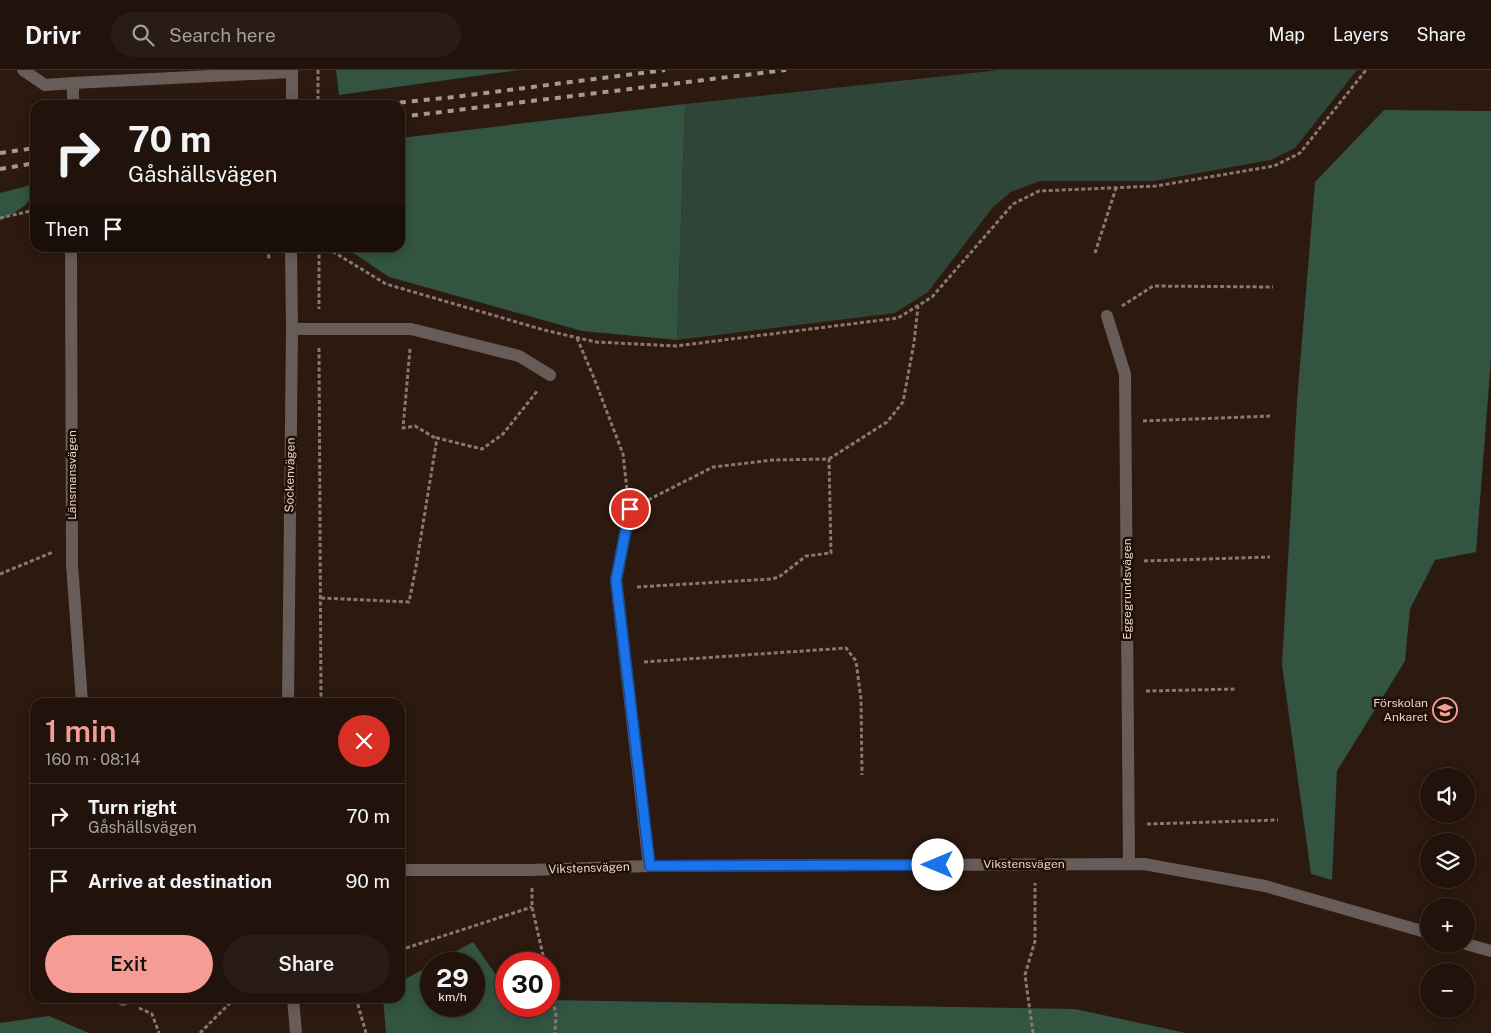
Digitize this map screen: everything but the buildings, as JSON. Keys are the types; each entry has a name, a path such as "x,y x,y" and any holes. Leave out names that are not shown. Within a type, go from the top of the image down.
{"street":[{"path":"23,70 46,85 73,83 90,76 292,71 292,100"},
{"path":"73,83 73,100"},
{"name":"Länsmansvägen","path":"72,252 72,544 82,698"},
{"name":"Sockenvägen","path":"288,698 291,252"},
{"name":"Eggegrundsvägen","path":"1107,316 1125,374 1129,864"},
{"path":"292,329 411,329 519,356 550,376"},
{"path":"630,509 616,588 650,866"},
{"name":"Vikstensvägen","path":"405,870 530,870 650,866 1144,864 1266,886 1420,930"},
{"path":"1475,947 1491,951"},
{"path":"293,1003 296,1033"}],"path":[{"path":"318,70 318,100"},
{"path":"334,252 386,284 544,330 596,342 676,346 898,318 932,297 1013,204 1040,191 1156,186 1274,166 1300,153 1366,70"},
{"path":"1095,252 1116,188"},
{"path":"0,218 30,211"},
{"path":"319,252 322,698"},
{"path":"1107,316 1153,286 1273,287"},
{"path":"577,338 623,454 630,509 714,467 773,460 829,459 887,422 903,402 914,343 918,306"},
{"path":"411,329 403,428 415,426 437,439 482,449 503,434 550,376"},
{"path":"1125,422 1270,416"},
{"path":"321,598 409,602 437,439"},
{"path":"616,588 771,579 779,577 806,556 831,553 829,459"},
{"path":"0,574 72,544"},
{"path":"1126,562 1270,557"},
{"path":"626,663 846,648 856,661 860,699 862,775"},
{"path":"1128,691 1237,688"},
{"path":"1128,825 1278,820"},
{"path":"1033,1033 1024,974 1035,941 1035,864"},
{"path":"530,870 532,907 542,952"},
{"path":"405,948 532,907"},
{"path":"130,1003 152,1014 159,1033"},
{"path":"200,1033 230,1003"},
{"path":"357,1003 366,1033"},
{"path":"555,1033 556,1017"}],"green space":[{"path":"336,70 519,70 339,95"},
{"path":"1000,70 1357,70 1295,148 1271,160 1154,181 1040,181 1011,192 993,207 928,292 895,313 677,340 685,104"},
{"path":"685,104 677,340 582,331 389,277 352,252 405,252 405,137"},
{"path":"1384,110 1491,111 1491,359 1476,552 1435,560 1410,609 1405,661 1337,771 1332,880 1311,874 1282,665 1297,401 1315,182"},
{"path":"30,185 30,200 28,202 18,211 0,221 0,193"},
{"path":"473,942 480,952 455,952"},
{"path":"485,959 495,973 495,1017 560,1017 560,1000 1075,1009 1186,1033 386,1033 383,1003 405,1003 405,979 420,971 420,1017 485,1017"},
{"path":"49,1016 89,1033 0,1033 0,1023"}],"railway":[{"path":"405,102 665,70"},
{"path":"405,116 786,70"},
{"path":"0,153 30,149"},
{"path":"0,169 30,164"}],"place":[{"name":"Förskolan Ankaret","path":"1445,710"}],"route":[{"path":"630,509 616,580 650,866 938,865"}]}
